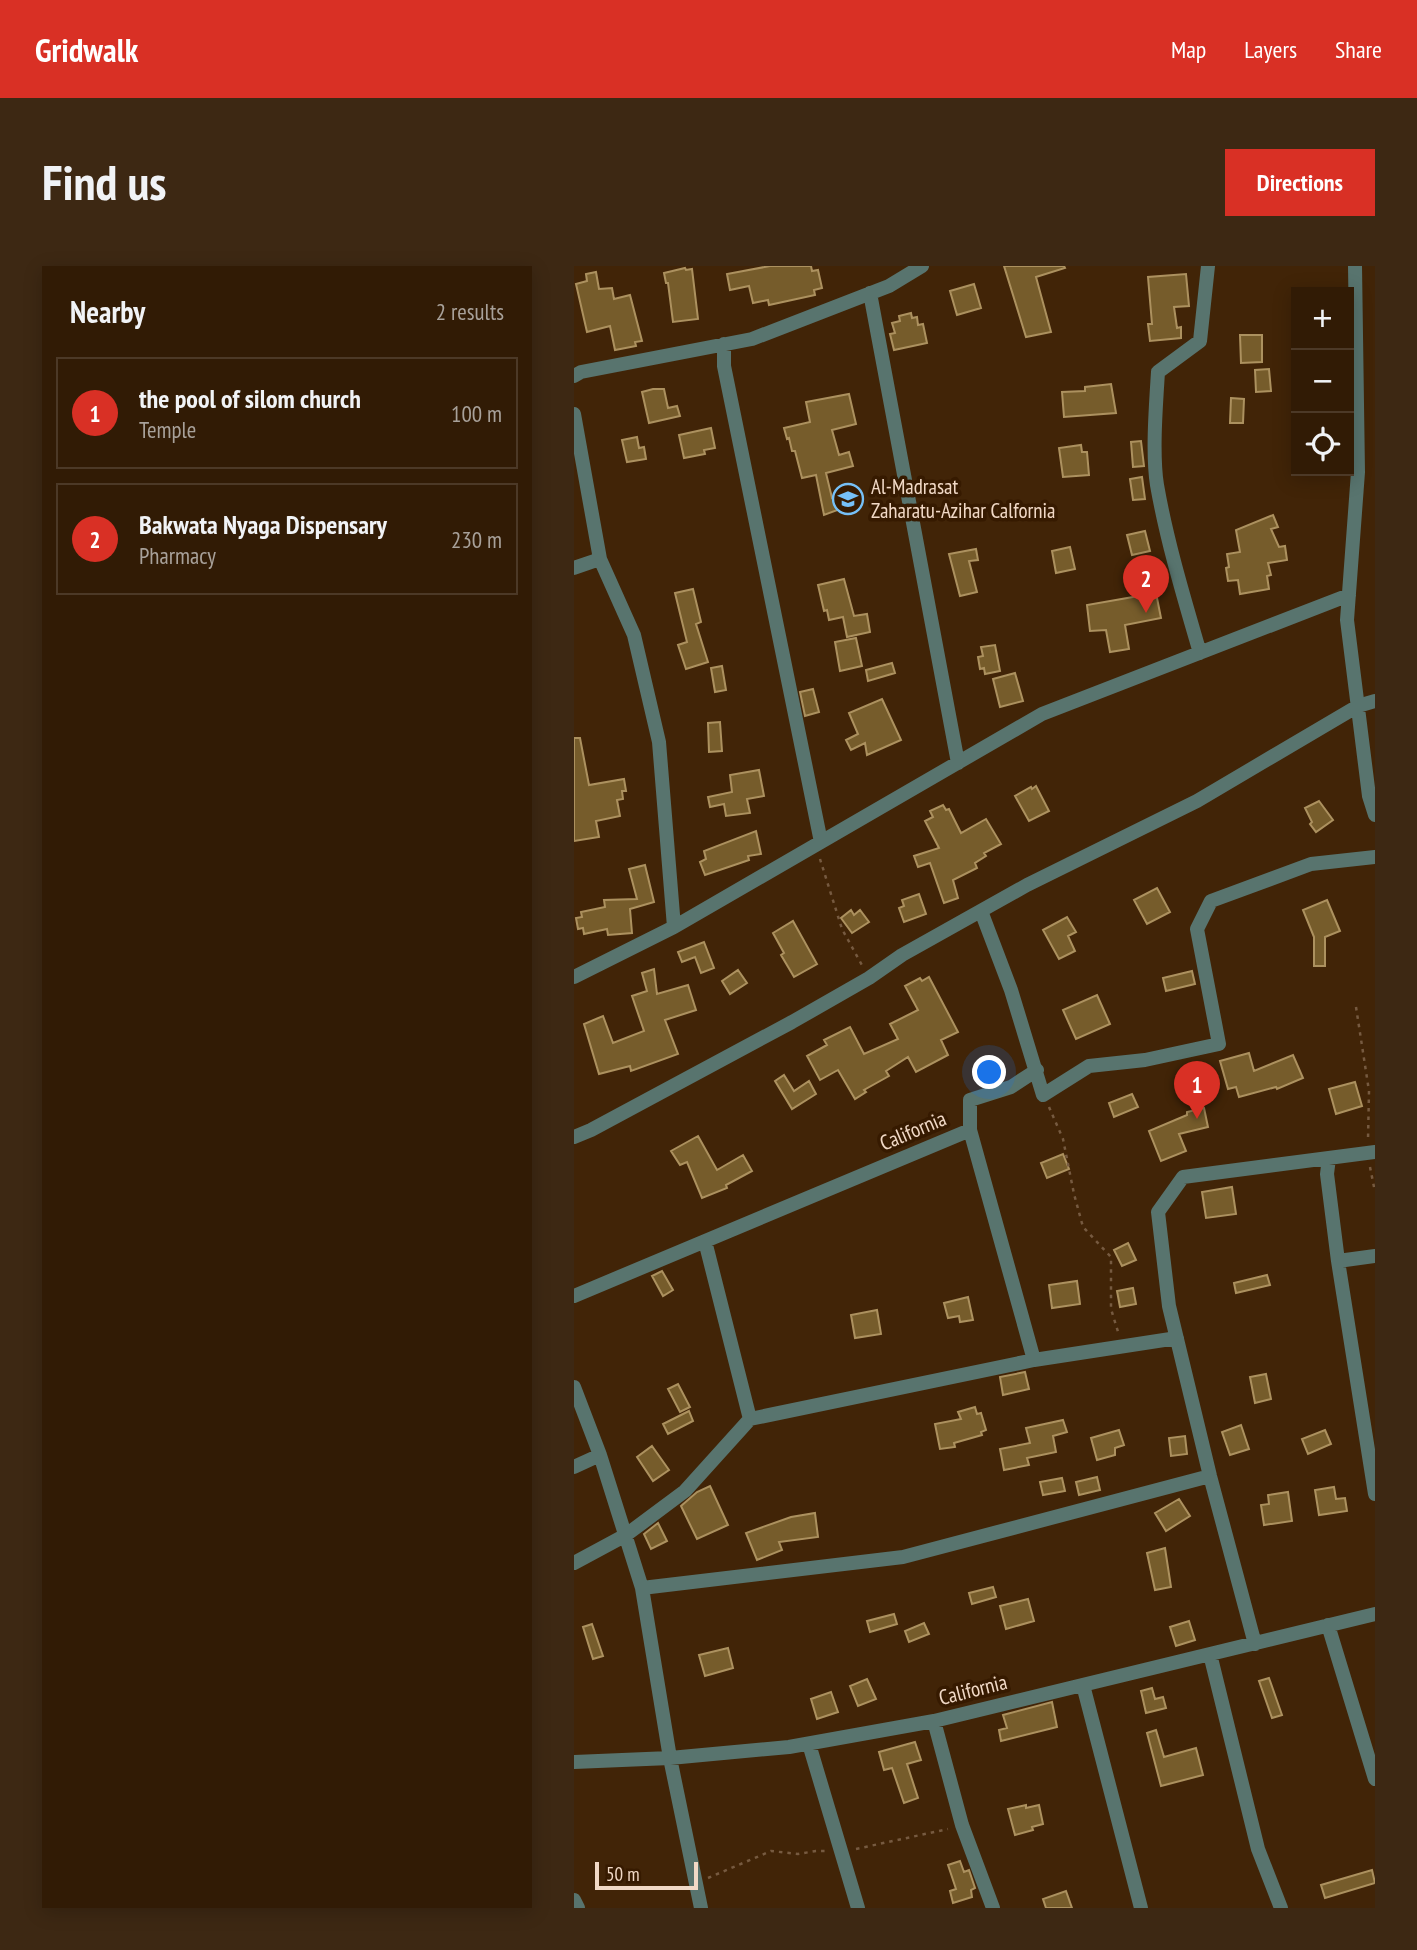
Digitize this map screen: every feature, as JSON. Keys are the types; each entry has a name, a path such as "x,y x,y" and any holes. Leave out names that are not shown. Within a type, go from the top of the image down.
{"street":[{"path":"574,376 581,372 752,339 889,286 922,266"},
{"path":"1200,653 1157,483 1156,403 1158,372 1200,341 1208,266"},
{"path":"1355,266 1358,472 1347,620 1369,796 1375,815"},
{"path":"870,293 958,763"},
{"path":"724,344 724,366 818,843"},
{"path":"574,414 600,559 634,635 659,741 674,927"},
{"path":"574,568 600,559"},
{"path":"574,977 674,927 1042,714 1349,595"},
{"path":"574,1137 592,1130 869,978 902,956 1027,885 1197,801 1358,706 1375,701"},
{"path":"981,911 1011,990 1043,1095 1089,1066 1144,1060 1219,1044 1197,929 1211,901 1311,864 1375,857"},
{"path":"970,1130 970,1100 1011,1087 1037,1070"},
{"name":"California","path":"574,1296 970,1130 1034,1360"},
{"path":"1255,1644 1210,1476 1169,1306 1158,1212 1183,1177 1371,1152"},
{"path":"1329,1158 1327,1174 1338,1261 1375,1493"},
{"path":"705,1241 750,1419"},
{"path":"1338,1261 1375,1256"},
{"path":"574,1563 626,1535 685,1491 750,1419 1034,1360 1177,1338"},
{"path":"574,1387 600,1455 642,1588 670,1758 701,1908"},
{"path":"574,1467 600,1455"},
{"path":"642,1588 903,1557 1210,1476"},
{"name":"California","path":"574,1762 670,1758 809,1744 934,1721 1375,1614"},
{"path":"1328,1625 1375,1779"},
{"path":"1210,1654 1258,1849 1281,1908"},
{"path":"1083,1685 1141,1908"},
{"path":"934,1721 962,1825 993,1908"},
{"path":"809,1744 859,1908"},
{"path":"574,1900 578,1908"}],"path":[{"path":"818,843 842,929 869,978"},
{"path":"1356,1007 1369,1091 1375,1192"},
{"path":"1043,1095 1063,1139 1083,1227 1111,1257 1111,1309 1123,1346"}],"building":[{"path":"770,266 811,266 812,271 818,270 822,288 814,290 815,295 769,305 768,300 753,303 749,286 730,290 727,274"},
{"path":"1004,266 1064,266 1065,268 1036,277 1051,332 1026,337"},
{"path":"692,269 698,319 673,322 668,283 664,273"},
{"path":"596,272 599,289 612,288 614,299 630,295 642,341 635,342 636,346 615,350 610,326 587,332 576,284 587,281 586,274"},
{"path":"1186,274 1189,306 1174,307 1177,328 1181,327 1181,338 1150,341 1148,324 1152,324 1148,277"},
{"path":"974,284 981,308 957,315 950,291"},
{"path":"911,313 912,318 917,317 918,325 923,324 927,343 894,350 890,334 895,333 892,323 900,321 899,316"},
{"path":"1240,335 1262,335 1262,362 1241,363"},
{"path":"1269,369 1271,391 1256,392 1255,370"},
{"path":"1111,384 1116,413 1064,417 1062,392 1085,391 1085,387"},
{"path":"664,389 668,408 677,406 680,416 649,423 642,392"},
{"path":"849,394 856,424 832,430 839,455 849,452 853,466 826,473 832,498 856,490 859,502 824,515 816,475 802,478 795,451 792,451 784,428 810,422 806,402"},
{"path":"1231,398 1244,399 1243,423 1230,423"},
{"path":"711,428 715,448 704,450 705,454 684,458 679,435"},
{"path":"637,437 639,448 644,447 646,459 627,462 622,440"},
{"path":"1141,441 1144,466 1133,467 1131,442"},
{"path":"1081,445 1082,452 1087,452 1089,475 1063,477 1059,448"},
{"path":"1142,477 1145,499 1133,500 1130,479"},
{"path":"1273,515 1278,527 1271,529 1279,547 1285,546 1287,560 1268,563 1271,575 1267,576 1269,589 1240,594 1238,580 1228,581 1226,568 1229,567 1227,554 1240,552 1236,530"},
{"path":"1145,531 1150,551 1132,555 1127,535"},
{"path":"1070,547 1075,569 1056,573 1052,551"},
{"path":"976,549 978,560 969,561 977,592 960,596 949,554"},
{"path":"844,579 854,616 867,614 870,632 847,637 843,617 829,620 827,610 824,611 818,585"},
{"path":"693,589 701,622 696,624 708,662 686,669 678,645 687,642 675,593"},
{"path":"1156,593 1161,618 1125,625 1129,649 1110,652 1106,630 1090,631 1087,605"},
{"path":"856,638 862,666 840,671 835,642"},
{"path":"995,645 1000,671 985,674 984,668 980,669 978,657 983,656 981,647"},
{"path":"892,663 895,673 868,681 866,670"},
{"path":"722,666 726,690 715,692 711,668"},
{"path":"1015,673 1023,701 1000,707 993,679"},
{"path":"813,689 819,712 805,716 800,692"},
{"path":"882,699 901,740 867,755 865,743 851,750 846,740 858,734 849,713"},
{"path":"720,722 722,751 709,752 708,723"},
{"path":"574,738 580,738 589,785 624,779 626,791 622,791 623,799 617,800 620,816 596,821 599,837 574,841"},
{"path":"759,770 764,796 747,799 750,813 726,816 724,804 710,807 708,797 732,792 730,775"},
{"path":"1036,786 1049,811 1029,821 1015,796"},
{"path":"1319,801 1333,820 1316,832 1310,824 1312,822 1305,808"},
{"path":"943,805 946,810 949,809 961,833 986,819 1001,844 984,853 986,856 975,863 977,868 953,880 958,898 944,903 930,863 918,867 914,856 939,848 925,821 933,817 930,811"},
{"path":"756,831 761,854 748,856 749,860 705,875 700,862 706,859 704,851"},
{"path":"645,865 654,902 630,909 632,933 608,935 607,929 584,934 583,928 578,929 576,918 582,917 581,912 605,907 604,900 637,899 629,869"},
{"path":"1157,888 1170,912 1147,924 1134,900"},
{"path":"919,894 926,914 904,922 899,908 904,906 902,900"},
{"path":"1327,900 1340,931 1325,937 1325,966 1314,966 1314,937 1303,910"},
{"path":"851,910 854,915 860,910 869,922 852,933 841,918"},
{"path":"1067,917 1076,932 1068,936 1075,951 1059,959 1043,930"},
{"path":"793,921 817,964 794,977 781,955 784,953 773,933"},
{"path":"704,942 714,968 701,973 695,957 682,962 678,952"},
{"path":"654,969 657,994 688,985 696,1010 665,1020 678,1054 631,1071 630,1066 599,1074 584,1024 603,1016 613,1043 644,1031 632,996 647,991 642,973"},
{"path":"738,970 747,983 730,994 722,981"},
{"path":"1192,971 1195,984 1166,991 1163,978"},
{"path":"929,977 958,1032 941,1040 948,1055 916,1072 908,1057 886,1071 889,1076 864,1090 866,1092 855,1099 838,1070 820,1080 807,1056 827,1045 824,1040 850,1027 864,1054 898,1039 890,1024 918,1010 905,986 920,978 922,981"},
{"path":"1097,995 1110,1024 1076,1039 1063,1010"},
{"path":"1249,1053 1254,1071 1293,1055 1303,1078 1277,1089 1276,1087 1239,1097 1236,1087 1228,1089 1220,1061"},
{"path":"784,1075 794,1091 809,1081 816,1094 792,1109 775,1081"},
{"path":"1355,1082 1362,1106 1336,1114 1329,1089"},
{"path":"1132,1094 1138,1107 1114,1117 1109,1103"},
{"path":"1204,1108 1208,1127 1179,1134 1186,1151 1161,1161 1149,1131 1187,1115 1187,1112"},
{"path":"698,1136 717,1170 743,1155 752,1171 726,1185 727,1188 702,1198 687,1162 680,1165 671,1151"},
{"path":"1063,1154 1069,1169 1047,1178 1041,1163"},
{"path":"1232,1187 1236,1214 1206,1218 1202,1192"},
{"path":"1128,1243 1136,1260 1122,1266 1114,1250"},
{"path":"662,1271 673,1290 663,1296 652,1276"},
{"path":"1267,1275 1270,1285 1236,1293 1234,1283"},
{"path":"1077,1281 1080,1304 1052,1308 1049,1285"},
{"path":"1133,1288 1136,1304 1120,1307 1117,1291"},
{"path":"968,1297 973,1320 960,1322 959,1316 948,1318 944,1303"},
{"path":"877,1310 881,1334 855,1338 851,1315"},
{"path":"1025,1372 1029,1389 1003,1395 1000,1377"},
{"path":"1266,1374 1271,1399 1255,1403 1250,1377"},
{"path":"678,1384 690,1407 680,1412 668,1389"},
{"path":"975,1407 977,1414 981,1413 986,1430 981,1432 982,1435 954,1443 955,1447 940,1449 935,1424 961,1419 958,1412"},
{"path":"689,1411 693,1421 668,1434 663,1424"},
{"path":"1063,1420 1067,1432 1053,1436 1056,1452 1027,1458 1029,1465 1004,1470 1000,1449 1030,1443 1026,1428"},
{"path":"1241,1425 1249,1449 1230,1455 1222,1432"},
{"path":"1119,1430 1124,1445 1115,1448 1115,1455 1097,1460 1091,1438"},
{"path":"1325,1430 1331,1444 1308,1454 1302,1439"},
{"path":"1185,1436 1187,1454 1171,1456 1169,1438"},
{"path":"652,1446 669,1470 653,1481 637,1457"},
{"path":"1097,1477 1100,1490 1079,1495 1076,1482"},
{"path":"1062,1478 1065,1491 1043,1495 1040,1482"},
{"path":"710,1486 728,1525 697,1539 681,1506 697,1492"},
{"path":"1334,1487 1336,1499 1345,1498 1347,1511 1319,1515 1315,1490"},
{"path":"1288,1492 1292,1521 1264,1525 1261,1505 1269,1504 1268,1495"},
{"path":"1179,1499 1190,1516 1166,1531 1155,1513"},
{"path":"815,1513 818,1537 779,1542 782,1550 757,1560 746,1533 791,1517"},
{"path":"658,1523 667,1541 651,1549 644,1534"},
{"path":"1165,1548 1171,1587 1155,1590 1147,1553"},
{"path":"993,1587 996,1597 972,1604 969,1593"},
{"path":"1028,1599 1034,1621 1006,1629 1000,1606"},
{"path":"894,1614 897,1624 870,1632 867,1621"},
{"path":"1189,1621 1195,1640 1176,1646 1170,1627"},
{"path":"924,1623 929,1634 909,1642 905,1631"},
{"path":"592,1624 603,1656 593,1659 583,1627"},
{"path":"728,1648 733,1668 705,1676 699,1655"},
{"path":"1269,1678 1282,1715 1272,1718 1259,1681"},
{"path":"867,1679 876,1699 858,1706 850,1686"},
{"path":"1152,1688 1155,1699 1163,1697 1166,1708 1146,1713 1141,1691"},
{"path":"831,1692 838,1712 817,1719 811,1699"},
{"path":"1052,1702 1057,1727 1001,1741 999,1730 1007,1728 1003,1715"},
{"path":"1156,1730 1164,1757 1196,1748 1203,1775 1161,1786 1147,1733"},
{"path":"915,1742 921,1760 907,1764 918,1798 904,1803 892,1768 884,1770 879,1752"},
{"path":"1026,1805 1026,1808 1039,1805 1043,1824 1015,1835 1008,1809"},
{"path":"960,1861 964,1872 969,1870 975,1888 971,1890 972,1897 953,1903 950,1891 956,1889 948,1865"},
{"path":"1372,1870 1375,1883 1325,1898 1321,1885"},
{"path":"1066,1891 1072,1908 1046,1908 1043,1899"}],"place":[{"name":"Al-Madrasat Zaharatu-Azihar Calfornia","path":"848,499"},
{"name":"Bakwata Nyaga Dispensary","path":"1146,613"},
{"name":"the pool of silom church","path":"1197,1119"}]}
